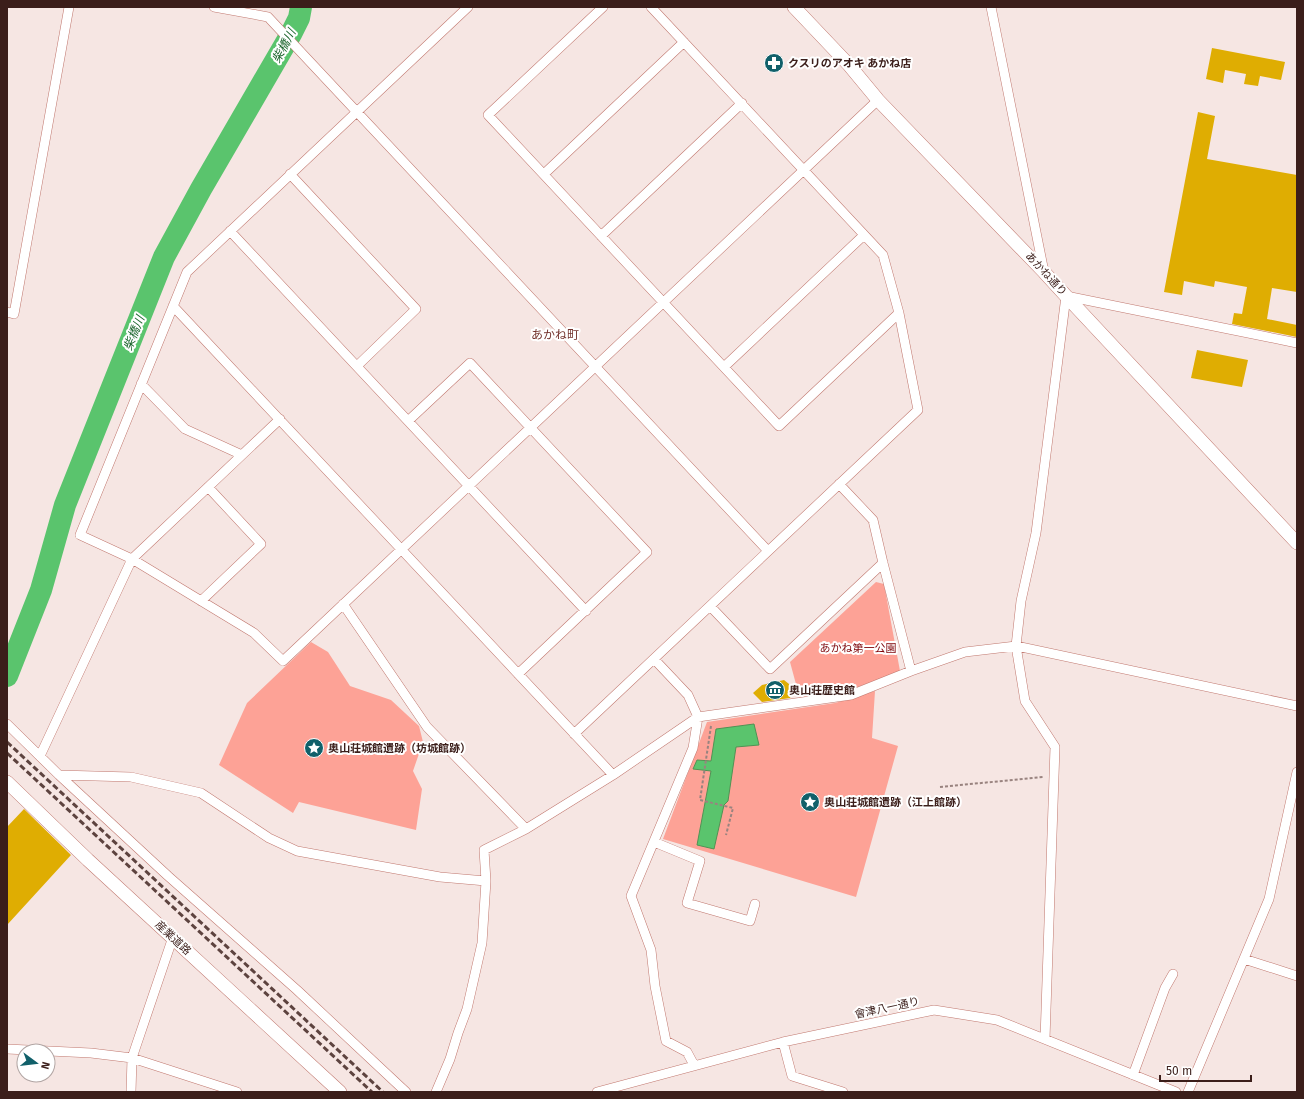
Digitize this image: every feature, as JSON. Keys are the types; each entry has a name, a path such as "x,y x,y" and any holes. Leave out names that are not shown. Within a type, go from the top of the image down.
{"street":[{"path":"7,312 14,314 69,7"},
{"path":"214,7 268,18 768,551"},
{"path":"468,7 187,272 80,536 132,559 254,633 283,661 878,100"},
{"path":"603,7 488,116 779,426 899,313"},
{"path":"574,734 918,410 899,313 883,255 651,7"},
{"name":"あかね通り","path":"794,7 849,64 878,100 1044,272 1297,542"},
{"path":"991,7 1044,272"},
{"path":"544,174 684,42"},
{"path":"601,236 742,103"},
{"path":"290,174 416,309 357,366"},
{"path":"230,231 586,610"},
{"path":"724,367 864,235"},
{"path":"1045,1039 1055,747 1026,701 1016,646 1021,601 1036,533 1066,296 1297,343"},
{"path":"173,306 612,775"},
{"path":"408,421 470,363 648,552 518,674"},
{"path":"141,384 185,429 242,455"},
{"path":"40,756 132,559 280,419"},
{"path":"838,484 873,520 911,671"},
{"path":"200,601 261,544 208,487"},
{"path":"710,606 770,669 883,563"},
{"path":"343,604 426,727 526,829"},
{"path":"436,1092 450,1059 467,1009 482,942 486,881 484,850 526,829 612,775 698,718 851,695 911,671 965,652 1016,646 1297,706"},
{"path":"654,658 688,695 698,718 692,748 631,896 651,950 666,1041 687,1052 694,1065"},
{"path":"7,724 59,775 168,876 297,990 406,1092"},
{"path":"1188,1092 1269,899 1297,772"},
{"path":"59,775 131,777 201,793 269,838 297,851 440,878 486,881"},
{"name":"産業道路","path":"7,782 88,860 340,1092"},
{"path":"654,842 700,861 687,903 750,921 755,904"},
{"path":"131,1092 132,1058 173,938"},
{"path":"1244,959 1297,976"},
{"path":"1133,1076 1165,988 1173,974"},
{"name":"會津八一通り","path":"597,1092 783,1042 934,1010 997,1020 1133,1076 1176,1092"},
{"path":"783,1042 792,1076 843,1092"},
{"path":"7,1049 91,1053 132,1058 237,1092"}],"path":[{"path":"711,724 700,800 733,808 726,835"},
{"path":"940,786 1054,776"}],"green space":[{"name":"あかね第一公園","path":"876,582 884,584 900,671 845,692 800,699 790,662"},
{"path":"311,642 328,652 350,686 391,700 419,726 423,742 413,771 422,789 416,830 299,802 293,813 219,765 247,703"},
{"path":"875,691 872,738 898,746 856,897 663,839 707,722 835,703"}],"shaded area":[{"path":"754,724 759,745 736,747 728,801 724,805 714,849 697,845 711,771 693,769 697,760 711,761 716,729"}],"building":[{"path":"1212,48 1285,62 1281,80 1260,76 1258,86 1244,84 1246,74 1225,70 1223,83 1206,79"},
{"path":"1198,112 1215,116 1207,159 1297,175 1297,292 1272,288 1267,319 1297,325 1297,337 1232,324 1234,313 1242,314 1247,287 1215,281 1214,287 1184,281 1182,295 1164,292"},
{"path":"1197,350 1248,360 1242,387 1191,378"},
{"name":"奥山荘歴史館","path":"784,680 794,688 790,698 762,702 753,693 762,685"},
{"path":"24,809 71,855 7,925 7,827"}],"waterway":[{"name":"柴橋川","path":"7,676 41,590 65,505 164,257 201,189 291,34 299,18 301,7"}],"railway":[{"path":"7,742 383,1092"},
{"path":"7,753 372,1092"}],"place":[{"name":"クスリのアオキ あかね店","path":"774,63"},
{"name":"奥山荘歴史館","path":"775,690"},
{"name":"奥山荘城館遺跡（坊城館跡）","path":"314,748"},
{"name":"奥山荘城館遺跡（江上館跡）","path":"810,802"}],"district":[{"name":"あかね町","path":"555,335"}]}
